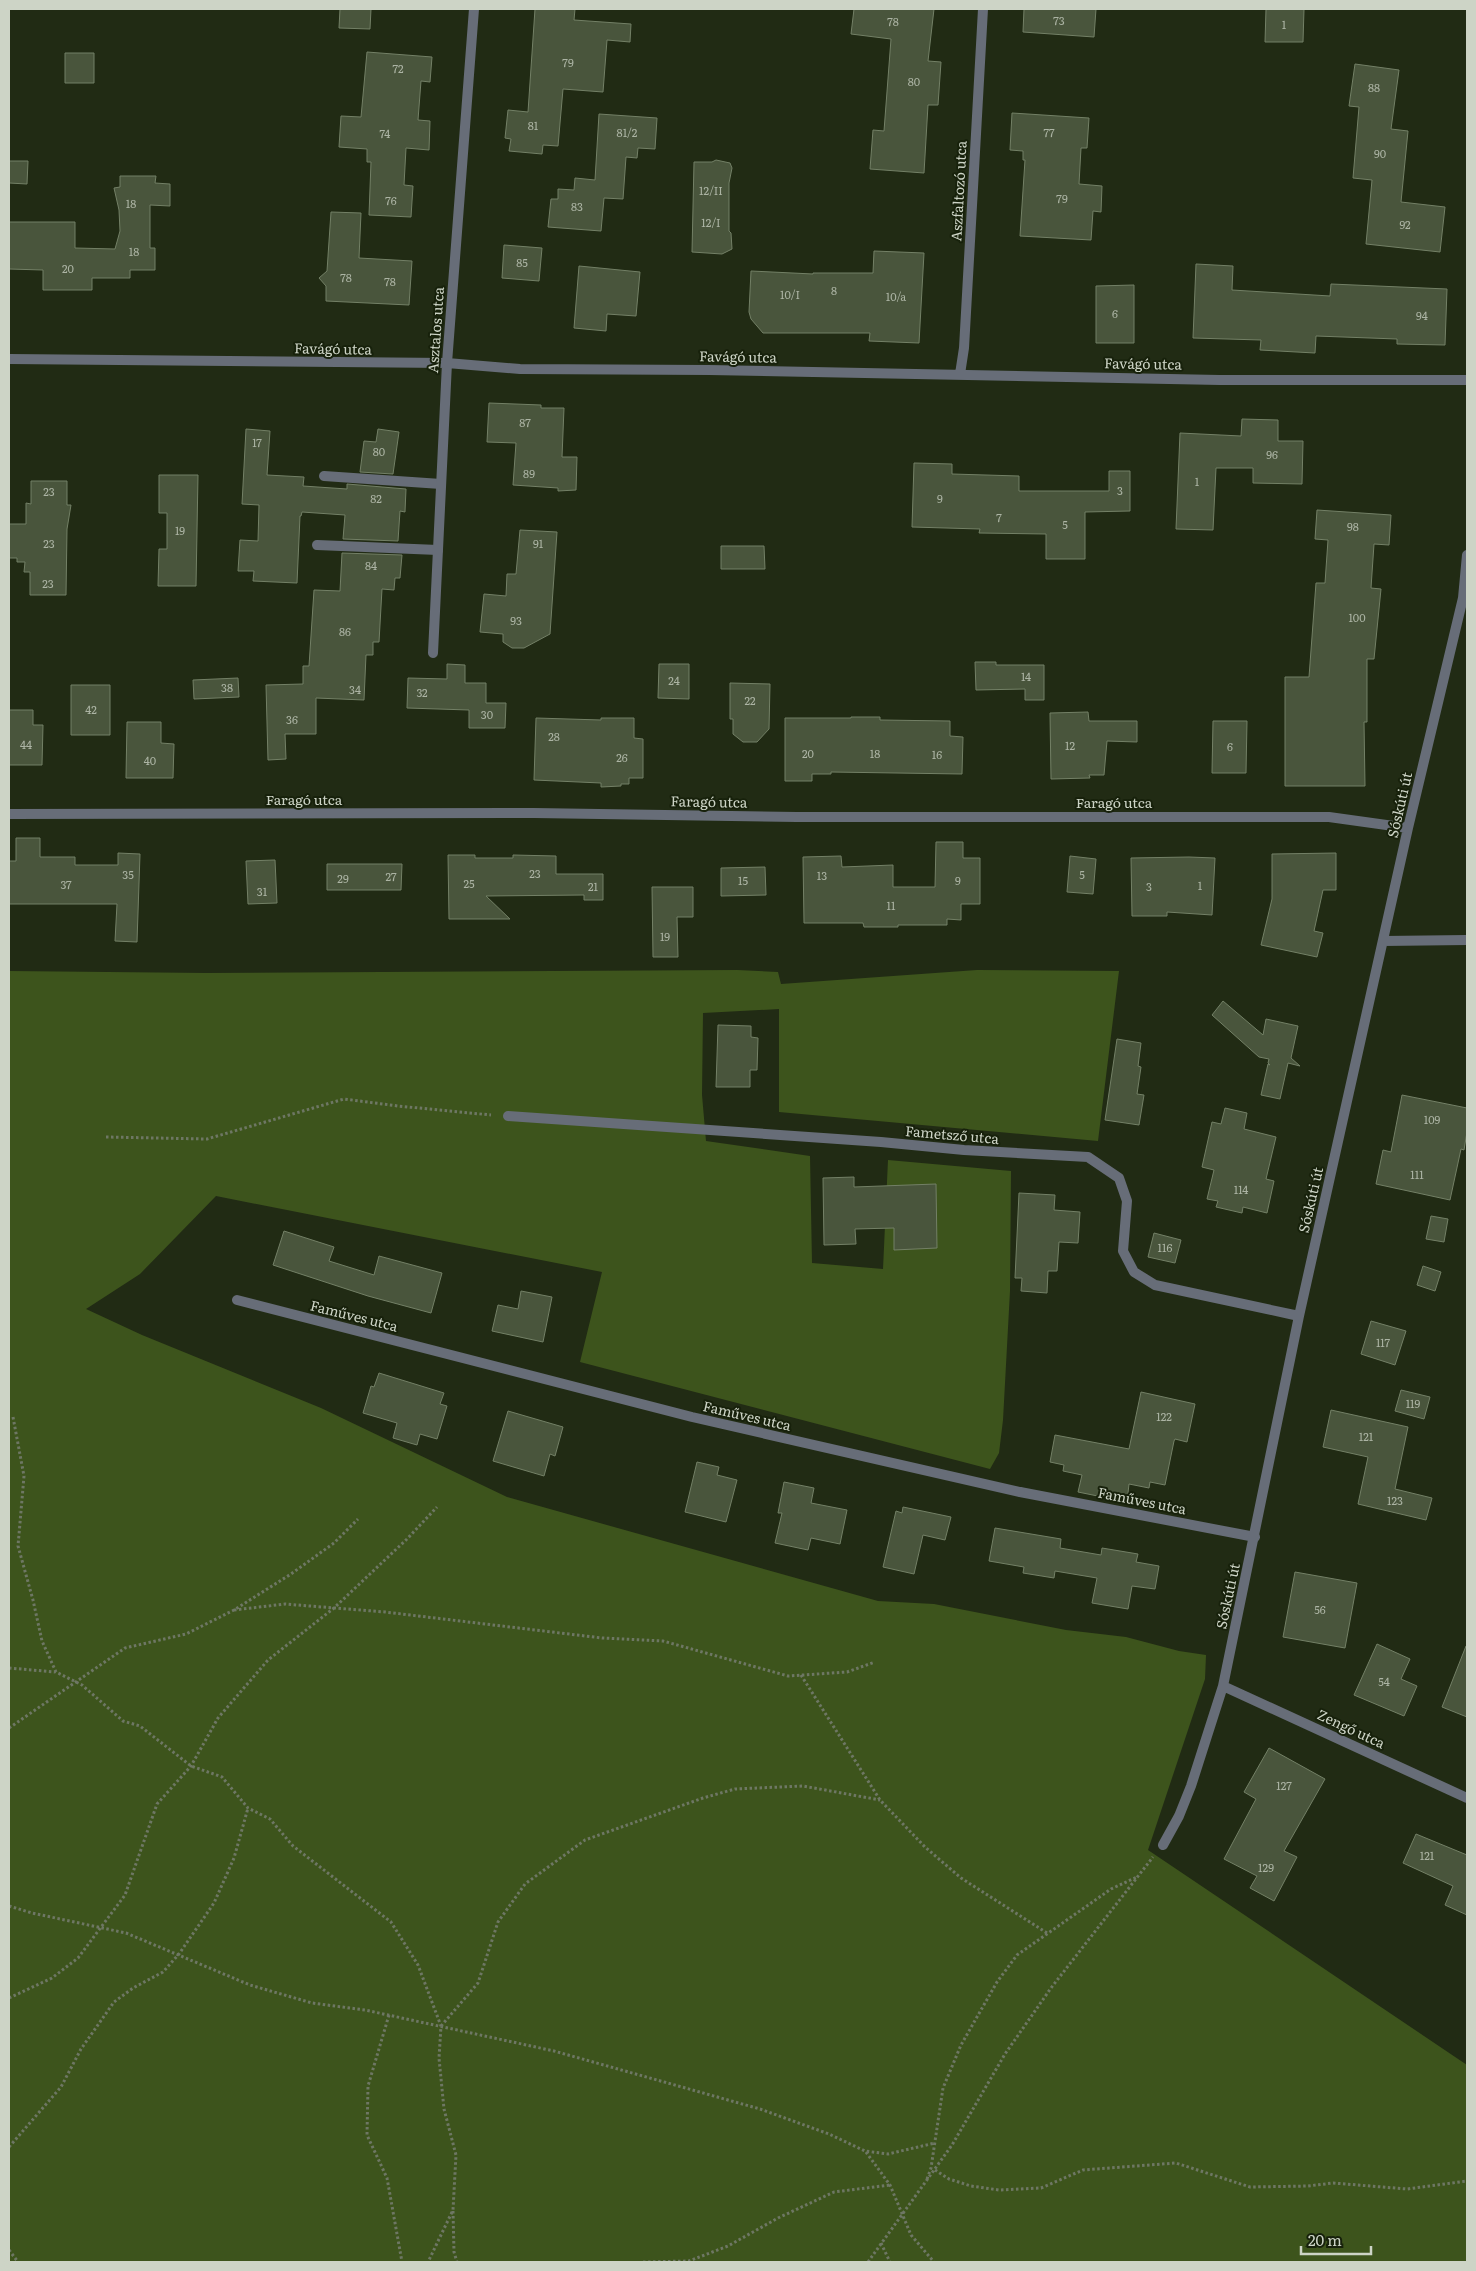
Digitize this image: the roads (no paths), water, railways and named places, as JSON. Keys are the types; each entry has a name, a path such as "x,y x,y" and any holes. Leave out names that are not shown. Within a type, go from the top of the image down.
{"street":[{"name":"Asztalos utca","path":"433,653 447,364 474,9"},
{"name":"Aszfaltozó utca","path":"960,374 964,348 983,9"},
{"name":"Favágó utca","path":"9,359 447,364 520,369 960,374 1220,380 1467,380"},
{"path":"324,476 441,484"},
{"path":"317,545 438,550"},
{"name":"Sóskúti út","path":"1163,1845 1179,1816 1191,1786 1223,1686 1255,1537 1298,1316 1408,828 1463,598 1467,555"},
{"name":"Faragó utca","path":"9,814 534,813 797,817 1329,817 1408,828"},
{"path":"1383,941 1467,940"},
{"name":"Fametsző utca","path":"508,1116 881,1142 964,1150 1088,1157 1119,1178 1127,1201 1123,1251 1134,1272 1155,1285 1298,1316"},
{"name":"Faműves utca","path":"237,1300 692,1417 1020,1492 1255,1537"},
{"name":"Zengő utca","path":"1223,1686 1467,1798"}]}
